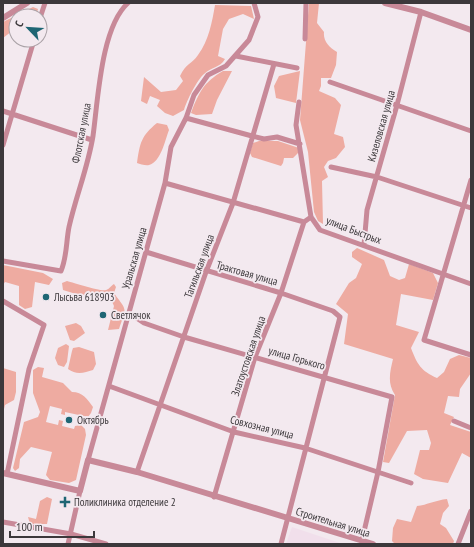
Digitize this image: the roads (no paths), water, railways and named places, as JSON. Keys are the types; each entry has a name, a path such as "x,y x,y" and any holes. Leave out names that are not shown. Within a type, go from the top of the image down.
{"street":[{"path":"3,18 27,3"},
{"name":"Флотская улица","path":"3,261 60,271 64,264 69,227 92,140 109,34 121,9 128,3"},
{"name":"Уральская улица","path":"68,544 88,460 165,183 171,147 186,118 194,95 208,75 226,66 249,40 258,17 254,3"},
{"path":"305,39 306,3"},
{"path":"385,3 421,12 471,30"},
{"name":"Кизеловская улица","path":"364,245 367,210 397,105 421,12"},
{"path":"3,145 32,48"},
{"path":"236,56 297,68"},
{"name":"Тагильская улица","path":"137,472 206,272 233,203 274,64"},
{"path":"330,82 471,131"},
{"path":"299,102 296,125 311,217"},
{"path":"3,111 92,140"},
{"path":"186,118 252,136 264,138 277,137 300,144"},
{"path":"331,167 377,177 471,208"},
{"path":"471,180 424,340 471,355"},
{"path":"165,183 304,222"},
{"name":"улица Быстрых","path":"304,222 311,217 320,230 444,273 471,284"},
{"name":"Златоустовская улица","path":"214,496 255,357 280,293 304,222"},
{"name":"Трактовая улица","path":"146,252 206,272 280,293 332,311 340,317 325,377"},
{"path":"3,301 44,325 28,369 5,473 80,491"},
{"name":"улица Горького","path":"129,313 144,323 184,337 392,397 378,472"},
{"path":"281,544 305,448 325,377"},
{"name":"Совхозная улица","path":"109,386 234,432 305,448 411,483"},
{"path":"454,421 471,428"},
{"name":"Строительная улица","path":"88,460 137,472 373,544"},
{"path":"362,540 378,472"},
{"path":"458,544 471,511"},
{"path":"3,522 71,534 106,544"}],"place":[{"name":"Лысьва 618903","path":"46,297"},
{"name":"Светлячок","path":"103,315"},
{"name":"Октябрь","path":"69,420"},
{"name":"Поликлиника отделение 2","path":"65,502"}]}
